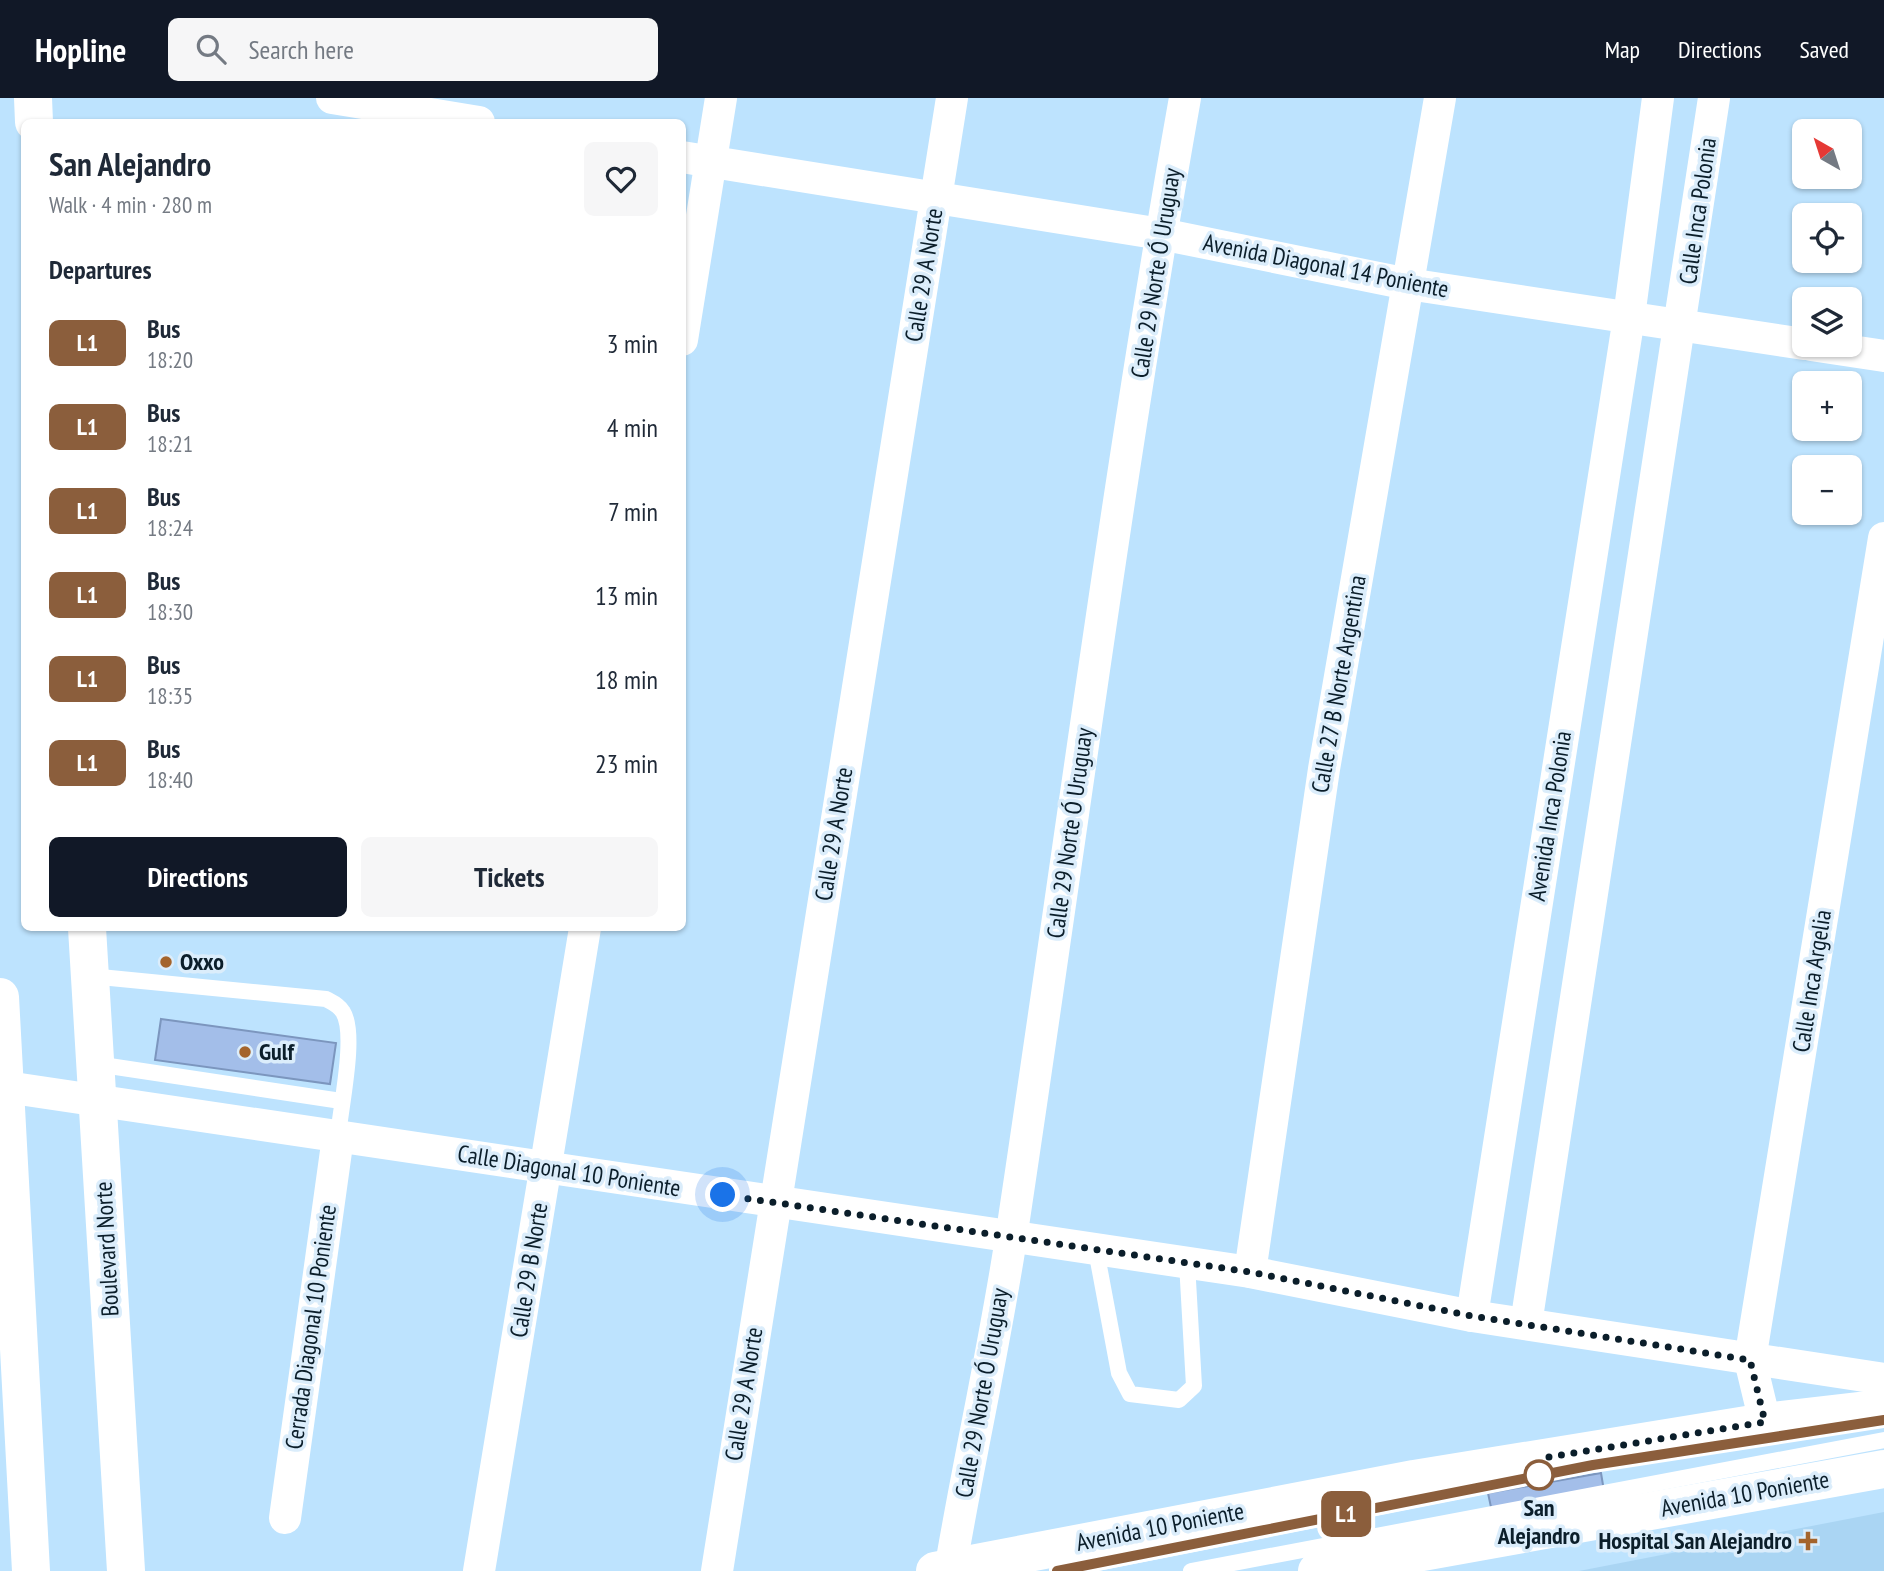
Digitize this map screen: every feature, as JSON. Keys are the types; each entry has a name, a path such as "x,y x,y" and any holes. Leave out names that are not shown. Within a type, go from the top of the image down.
{"street":[{"path":"33,98 34,119"},
{"path":"332,98 461,119"},
{"path":"686,292 697,159 721,98"},
{"name":"Calle 29 A Norte","path":"716,1571 951,98"},
{"name":"Calle 29 Norte Ó Uruguay","path":"945,1570 1011,1237 1161,234 1185,98"},
{"name":"Calle 27 B Norte Argentina","path":"1250,1272 1324,769 1440,98"},
{"path":"1629,317 1658,98"},
{"name":"Calle Inca Polonia","path":"1681,325 1714,98"},
{"name":"Avenida Diagonal 14 Poniente","path":"697,159 1161,234 1408,284 1792,342"},
{"name":"Avenida Inca Polonia","path":"1472,1316 1629,317"},
{"path":"1526,1324 1681,325"},
{"path":"1862,353 1884,356"},
{"name":"Calle Inca Argelia","path":"1765,1422 1750,1360 1884,538"},
{"name":"Boulevard Norte","path":"87,931 126,1571"},
{"name":"Calle 29 B Norte","path":"479,1571 584,931"},
{"path":"0,997 31,1571"},
{"name":"Calle Diagonal 10 Poniente","path":"3,1086 1250,1272 1472,1316 1884,1379"},
{"name":"Cerrada Diagonal 10 Poniente","path":"285,1518 338,1137"},
{"name":"Avenida 10 Poniente","path":"945,1570 1414,1479 1765,1422 1884,1408"},
{"name":"Avenida 10 Poniente","path":"1317,1571 1884,1469"}],"lane":[{"path":"90,976 326,999 338,1005 344,1013 348,1035 338,1137"},
{"path":"96,1064 341,1101"},
{"path":"1096,1250 1119,1373 1130,1394 1178,1400 1194,1387 1187,1263"},
{"path":"1539,1476 1884,1420"},
{"path":"1191,1571 1884,1440"},
{"path":"1057,1571 1499,1483"}],"shaded area":[{"name":"Hospital San Alejandro","path":"1884,1512 1884,1571 1579,1571"}],"building":[{"name":"Gulf","path":"161,1019 336,1043 330,1084 155,1060"},
{"path":"1601,1473 1604,1491 1492,1512 1488,1493"}],"bus line":[{"name":"L1","path":"1057,1571 1593,1465 1884,1420"}],"place":[{"name":"Oxxo","path":"166,962"},
{"name":"Gulf","path":"245,1052"},
{"name":"San Alejandro","path":"1539,1475"},
{"name":"Hospital San Alejandro","path":"1808,1541"}],"route":[{"path":"723,1195 1250,1272 1472,1316 1750,1360 1765,1422 1549,1457 1539,1475"}]}
